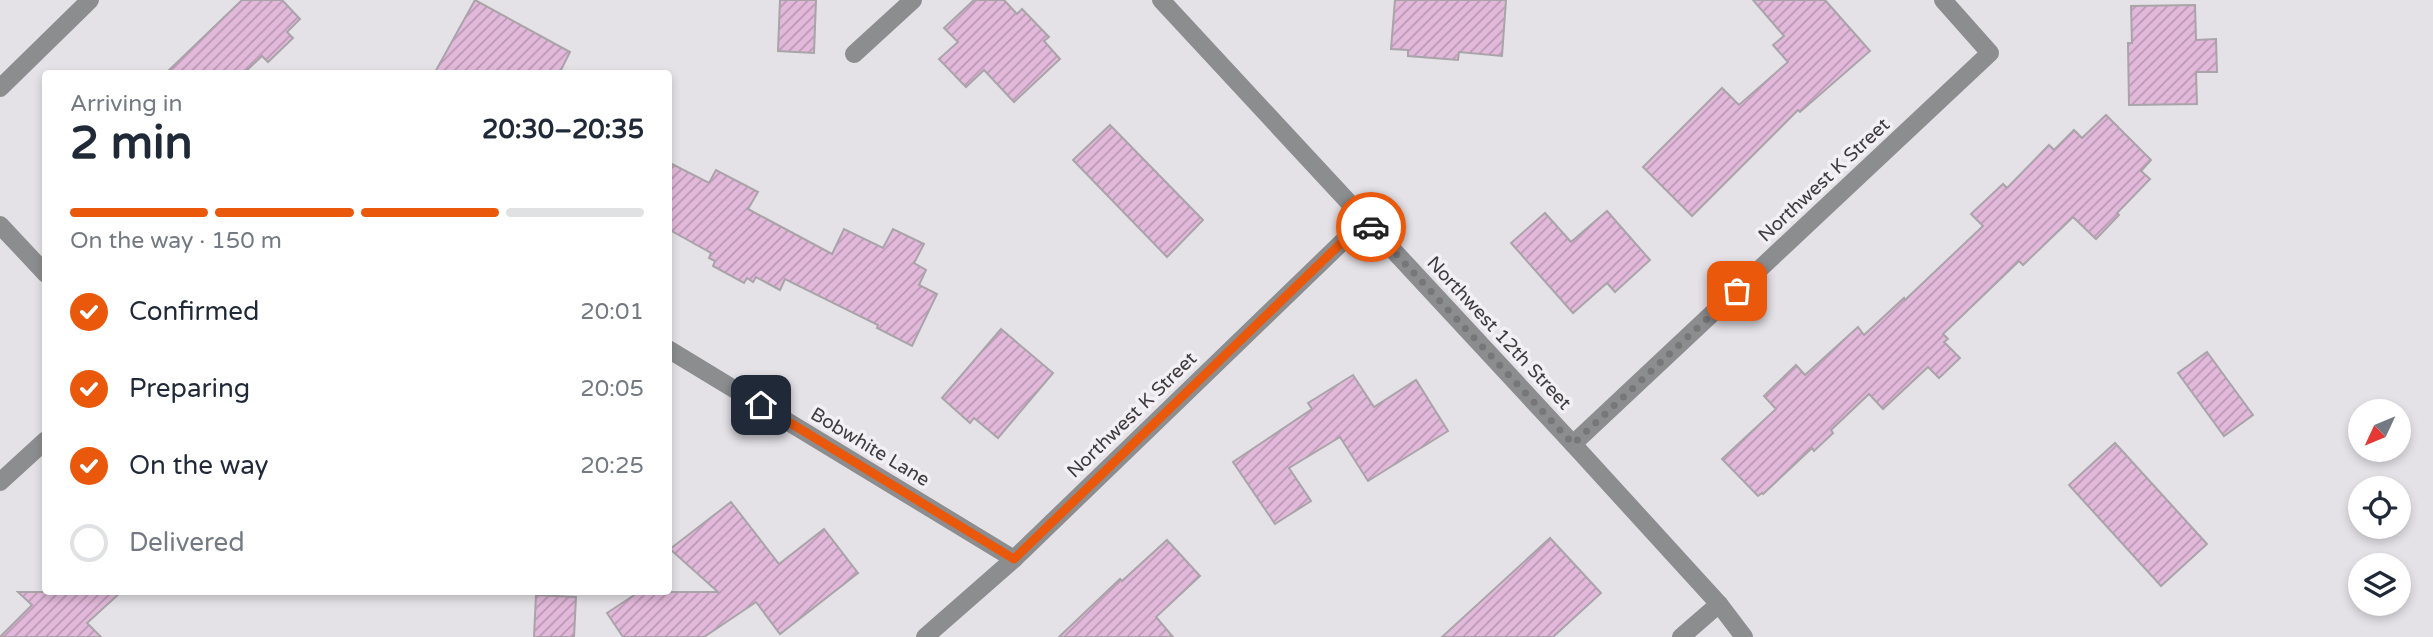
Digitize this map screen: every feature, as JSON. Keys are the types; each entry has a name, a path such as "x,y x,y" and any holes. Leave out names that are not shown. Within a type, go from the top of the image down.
{"street":[{"path":"0,88 90,0"},
{"path":"854,54 913,0"},
{"name":"Northwest 12th Street","path":"1161,0 1573,444 1718,604 1744,637"},
{"name":"Northwest K Street","path":"1573,444 1990,52 1943,0"},
{"name":"Northwest K Street","path":"925,637 1014,559 1365,220"},
{"path":"0,225 42,270"},
{"name":"Bobwhite Lane","path":"672,351 1014,559"},
{"path":"0,482 42,444"},
{"path":"1681,637 1718,604"}],"building":[{"path":"242,0 282,0 300,19 287,32 293,38 268,62 262,56 247,70 169,70"},
{"path":"475,0 570,52 561,70 436,70"},
{"path":"780,0 816,0 814,53 778,51"},
{"path":"974,0 1004,0 1017,14 1022,9 1049,37 1044,41 1060,59 1014,102 984,70 966,87 939,59 958,42 944,28"},
{"path":"1395,0 1506,0 1502,56 1459,52 1458,60 1408,56 1408,50 1391,49"},
{"path":"1753,0 1825,0 1870,51 1800,112 1798,110 1692,216 1643,167 1722,88 1739,105 1788,62 1773,45 1784,36"},
{"path":"2195,5 2196,40 2216,39 2217,72 2196,72 2197,104 2129,105 2128,43 2132,43 2131,6"},
{"path":"2106,115 2151,160 2141,171 2150,179 2117,213 2119,215 2096,239 2073,217 2023,265 2019,261 1943,334 1948,339 1944,342 1960,358 1939,378 1928,367 1883,409 1869,394 1831,430 1833,433 1814,451 1812,448 1758,496 1722,459 1776,409 1764,396 1796,365 1805,375 1858,327 1864,335 1983,226 1971,214 2003,184 2007,188 2049,145 2054,150 2074,130 2082,138"},
{"path":"1110,125 1203,220 1167,257 1073,160"},
{"path":"672,164 709,183 716,170 758,192 748,209 832,254 844,229 883,248 893,229 924,244 914,263 926,270 919,285 937,294 912,346 877,328 878,325 785,279 780,290 756,277 753,282 747,278 744,283 713,266 715,261 709,258 711,253 672,231"},
{"path":"1607,211 1650,260 1615,292 1607,283 1573,313 1511,243 1545,213 1571,242"},
{"path":"1001,329 1053,373 998,438 974,418 970,423 942,398"},
{"path":"2207,352 2253,415 2224,436 2178,373"},
{"path":"1353,375 1374,407 1416,380 1448,431 1368,481 1340,437 1289,468 1311,501 1275,524 1233,462 1312,409 1308,403"},
{"path":"2115,443 2207,544 2161,586 2069,485"},
{"path":"731,502 779,564 824,529 858,573 780,634 756,602 704,637 623,637 607,613 634,595 718,592 672,551 672,547"},
{"path":"1550,538 1601,593 1553,637 1442,637"},
{"path":"1167,540 1200,576 1156,617 1173,637 1059,637 1120,579 1122,581"},
{"path":"18,592 42,592 42,595 118,595 87,623 101,637 0,637 32,605"},
{"path":"536,595 576,597 574,637 534,637"}],"way so far":[{"path":"1371,227 1573,444 1737,291"}],"route":[{"path":"761,405 1014,559 1365,220 1371,227"}]}
